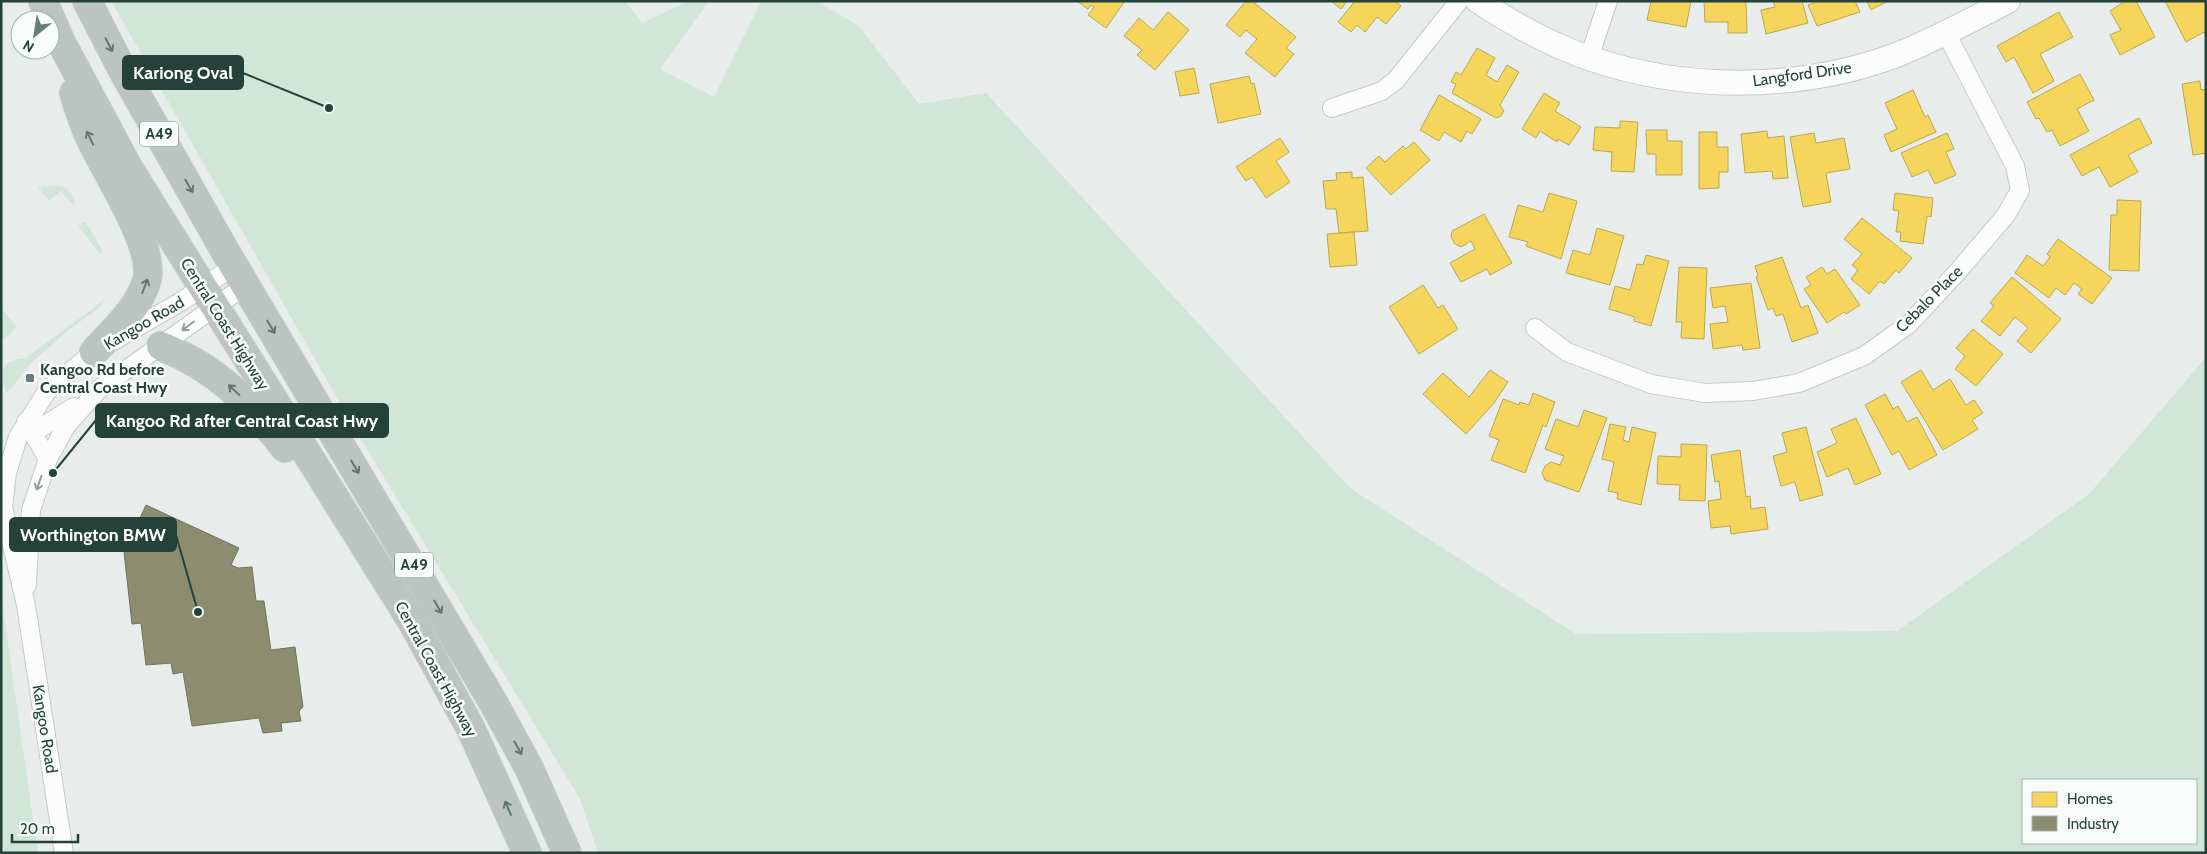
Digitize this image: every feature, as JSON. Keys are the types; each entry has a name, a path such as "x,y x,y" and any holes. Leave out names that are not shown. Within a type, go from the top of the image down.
{"highway":[{"name":"Central Coast Highway","path":"43,1 61,42 130,169 208,297 413,623 471,729 527,853"},
{"name":"Central Coast Highway","path":"87,1 122,69 240,276 493,702 529,768 567,853"},
{"path":"61,42 77,105 88,134 143,243 148,263 147,280 139,300 94,352"},
{"path":"161,346 199,363 248,404 287,450 343,540 384,577"}],"street":[{"path":"1332,108 1382,91 1396,80 1459,1"},
{"name":"Langford Drive","path":"1478,1 1538,36 1589,58 1633,70 1678,79 1722,82 1770,81 1818,75 1863,65 1898,54 1946,33 2008,1"},
{"path":"1589,58 1608,1"},
{"name":"Cebalo Place","path":"1535,328 1567,352 1651,384 1705,393 1753,391 1799,384 1864,356 1909,324 1960,269 2006,215 2020,190 2015,166 1946,33"},
{"name":"Kangoo Road","path":"64,853 26,605 3,507 7,473 18,437 47,391 94,352 208,297 240,276"},
{"name":"Kangoo Road","path":"26,605 31,510 48,459 66,426 99,389 161,346 208,297"},
{"path":"26,422 42,427 58,419 99,389"},
{"path":"26,422 48,459"}],"green space":[{"path":"111,1 625,1 642,23 689,1 709,1 660,69 714,97 761,1 816,1 858,25 919,104 986,93 1350,488 1576,634 1897,631 2089,494 2206,357 2206,853 598,853 580,799 357,433"},
{"path":"56,186 67,188 75,202 72,204 61,191 49,201 38,187"},
{"path":"84,222 103,251 100,254 78,226"},
{"path":"104,300 99,308 67,331 30,364 6,393 3,372 8,364 18,359 26,358"},
{"path":"2,309 16,326 10,335 1,340"},
{"path":"1,595 38,853 1,853"}],"building: Homes":[{"path":"1077,1 1125,1 1106,28 1088,15 1094,7 1091,5 1088,9"},
{"path":"1246,1 1252,1 1296,37 1286,48 1294,54 1275,77 1245,53 1257,39 1246,30 1240,37 1226,25"},
{"path":"1331,1 1347,1 1341,9"},
{"path":"1355,1 1395,1 1401,6 1386,24 1377,17 1365,32 1357,25 1351,32 1338,22"},
{"path":"1651,1 1691,1 1686,27 1647,20"},
{"path":"1704,1 1746,1 1747,33 1728,33 1728,22 1705,22"},
{"path":"1773,1 1802,1 1808,23 1766,34 1761,10 1775,7"},
{"path":"1819,1 1855,1 1860,12 1817,26 1808,5"},
{"path":"1867,1 1888,1 1871,10"},
{"path":"2125,1 2136,1 2155,37 2120,55 2110,35 2121,30 2110,11"},
{"path":"2165,1 2206,1 2206,36 2204,32 2186,42"},
{"path":"1168,12 1189,30 1155,70 1137,55 1142,50 1124,36 1139,18 1153,30"},
{"path":"2059,12 2073,37 2040,54 2054,81 2033,93 2014,57 2006,62 1997,46"},
{"path":"1477,48 1495,58 1486,75 1497,82 1507,65 1519,72 1500,105 1504,111 1501,116 1496,118 1452,93 1456,84 1451,82 1456,72 1461,75"},
{"path":"1194,68 1199,93 1180,96 1175,72"},
{"path":"2080,74 2094,100 2077,109 2089,131 2060,146 2052,130 2047,132 2039,118 2036,119 2027,102"},
{"path":"1249,76 1251,84 1254,83 1261,114 1218,123 1210,84"},
{"path":"2200,81 2201,90 2206,89 2206,153 2193,155 2182,84"},
{"path":"1913,90 1925,117 1928,115 1936,132 1891,152 1884,135 1897,129 1885,103"},
{"path":"1544,93 1560,103 1555,111 1581,127 1569,145 1558,139 1557,142 1540,131 1536,138 1522,129"},
{"path":"1439,95 1481,119 1472,134 1467,131 1461,142 1444,132 1439,141 1420,130"},
{"path":"2139,118 2152,143 2128,155 2138,172 2110,187 2099,167 2082,176 2070,155"},
{"path":"1620,121 1638,122 1634,172 1611,171 1612,152 1593,150 1595,127 1620,128"},
{"path":"1646,130 1667,130 1667,141 1682,141 1682,175 1656,175 1656,154 1647,154"},
{"path":"1767,131 1768,138 1784,136 1788,178 1773,179 1772,171 1745,173 1741,134"},
{"path":"1699,132 1717,132 1717,147 1728,147 1728,172 1719,172 1719,188 1699,189"},
{"path":"1814,133 1816,143 1844,138 1850,169 1826,173 1831,202 1803,207 1790,137"},
{"path":"1947,133 1954,149 1946,152 1956,175 1935,184 1928,170 1912,177 1901,153"},
{"path":"1280,138 1289,152 1276,161 1290,182 1266,198 1252,177 1246,181 1236,167"},
{"path":"1414,142 1430,160 1391,195 1366,168 1379,156 1385,162 1403,146 1406,149"},
{"path":"1352,172 1352,178 1363,177 1368,231 1339,233 1336,209 1326,209 1323,181 1337,180 1336,173"},
{"path":"1549,193 1577,201 1561,259 1526,246 1528,242 1509,237 1518,205 1543,212"},
{"path":"1895,193 1933,198 1931,217 1927,216 1923,244 1900,241 1901,232 1896,232 1899,211 1893,210"},
{"path":"2117,200 2141,201 2139,271 2109,270 2111,215 2117,215"},
{"path":"1484,214 1512,263 1490,275 1487,269 1461,282 1450,263 1475,249 1471,241 1461,247 1455,244 1451,237 1452,231"},
{"path":"1862,218 1912,258 1899,273 1896,270 1884,284 1880,281 1869,294 1851,279 1858,270 1852,265 1862,254 1844,239"},
{"path":"1597,228 1624,236 1610,285 1566,273 1573,250 1590,255"},
{"path":"1354,232 1357,265 1330,267 1327,234"},
{"path":"2058,239 2112,278 2092,304 2078,294 2082,289 2074,283 2065,295 2056,288 2049,298 2015,273 2027,255 2043,266 2050,257 2047,254"},
{"path":"1646,255 1669,261 1651,326 1634,321 1635,317 1609,309 1615,286 1630,290 1637,264 1643,265"},
{"path":"1782,257 1801,308 1808,305 1818,333 1792,342 1783,314 1776,316 1773,308 1768,310 1756,277 1758,276 1755,266"},
{"path":"1679,267 1707,268 1704,339 1681,338 1682,322 1676,322"},
{"path":"1822,267 1827,274 1835,269 1860,305 1846,314 1844,312 1827,323 1804,289 1811,285 1806,277"},
{"path":"2012,277 2061,319 2031,353 2017,341 2028,328 2015,317 2000,336 1981,321 1994,306 1990,303"},
{"path":"1751,283 1760,348 1743,350 1742,345 1713,349 1710,324 1728,322 1725,306 1713,308 1710,288"},
{"path":"1423,285 1438,308 1443,305 1458,329 1419,354 1389,307"},
{"path":"1973,329 2003,354 1976,386 1955,369 1965,356 1956,348"},
{"path":"1490,370 1508,382 1494,403 1466,434 1423,394 1443,373 1469,397"},
{"path":"1921,370 1933,390 1950,379 1966,405 1974,400 1983,413 1972,420 1978,429 1943,450 1901,382"},
{"path":"1533,393 1555,402 1546,427 1543,425 1525,473 1491,460 1499,440 1489,436 1503,399 1519,405 1520,402 1529,405"},
{"path":"1885,394 1893,409 1898,406 1907,422 1917,417 1937,455 1909,470 1899,451 1892,455 1865,405"},
{"path":"1584,410 1607,418 1579,492 1545,480 1542,473 1545,466 1551,462 1560,465 1564,456 1545,449 1556,419 1578,427"},
{"path":"1856,418 1881,474 1855,485 1848,468 1827,477 1817,452 1837,443 1831,429"},
{"path":"1610,424 1626,427 1623,440 1629,442 1632,427 1656,433 1641,505 1617,499 1618,493 1608,491 1614,462 1602,459"},
{"path":"1806,427 1823,495 1800,501 1795,482 1781,486 1773,456 1787,452 1782,433"},
{"path":"1681,444 1707,445 1705,501 1679,500 1680,485 1657,484 1658,456 1681,457"},
{"path":"1740,450 1746,497 1750,496 1751,509 1765,507 1768,529 1731,534 1730,526 1711,528 1708,501 1721,499 1719,481 1715,482 1711,455"}],"building: Industry":[{"path":"146,505 239,548 231,565 238,568 252,567 256,601 264,601 271,650 295,647 303,707 299,711 301,721 281,723 282,731 263,733 259,718 192,726 183,672 173,674 171,663 146,665 141,623 132,624 124,552"}],"place":[{"name":"Kariong Oval","path":"329,108"},
{"name":"Kangoo Rd before Central Coast Hwy","path":"30,378"},
{"name":"Kangoo Rd after Central Coast Hwy","path":"53,473"},
{"name":"Worthington BMW","path":"198,612"}]}
